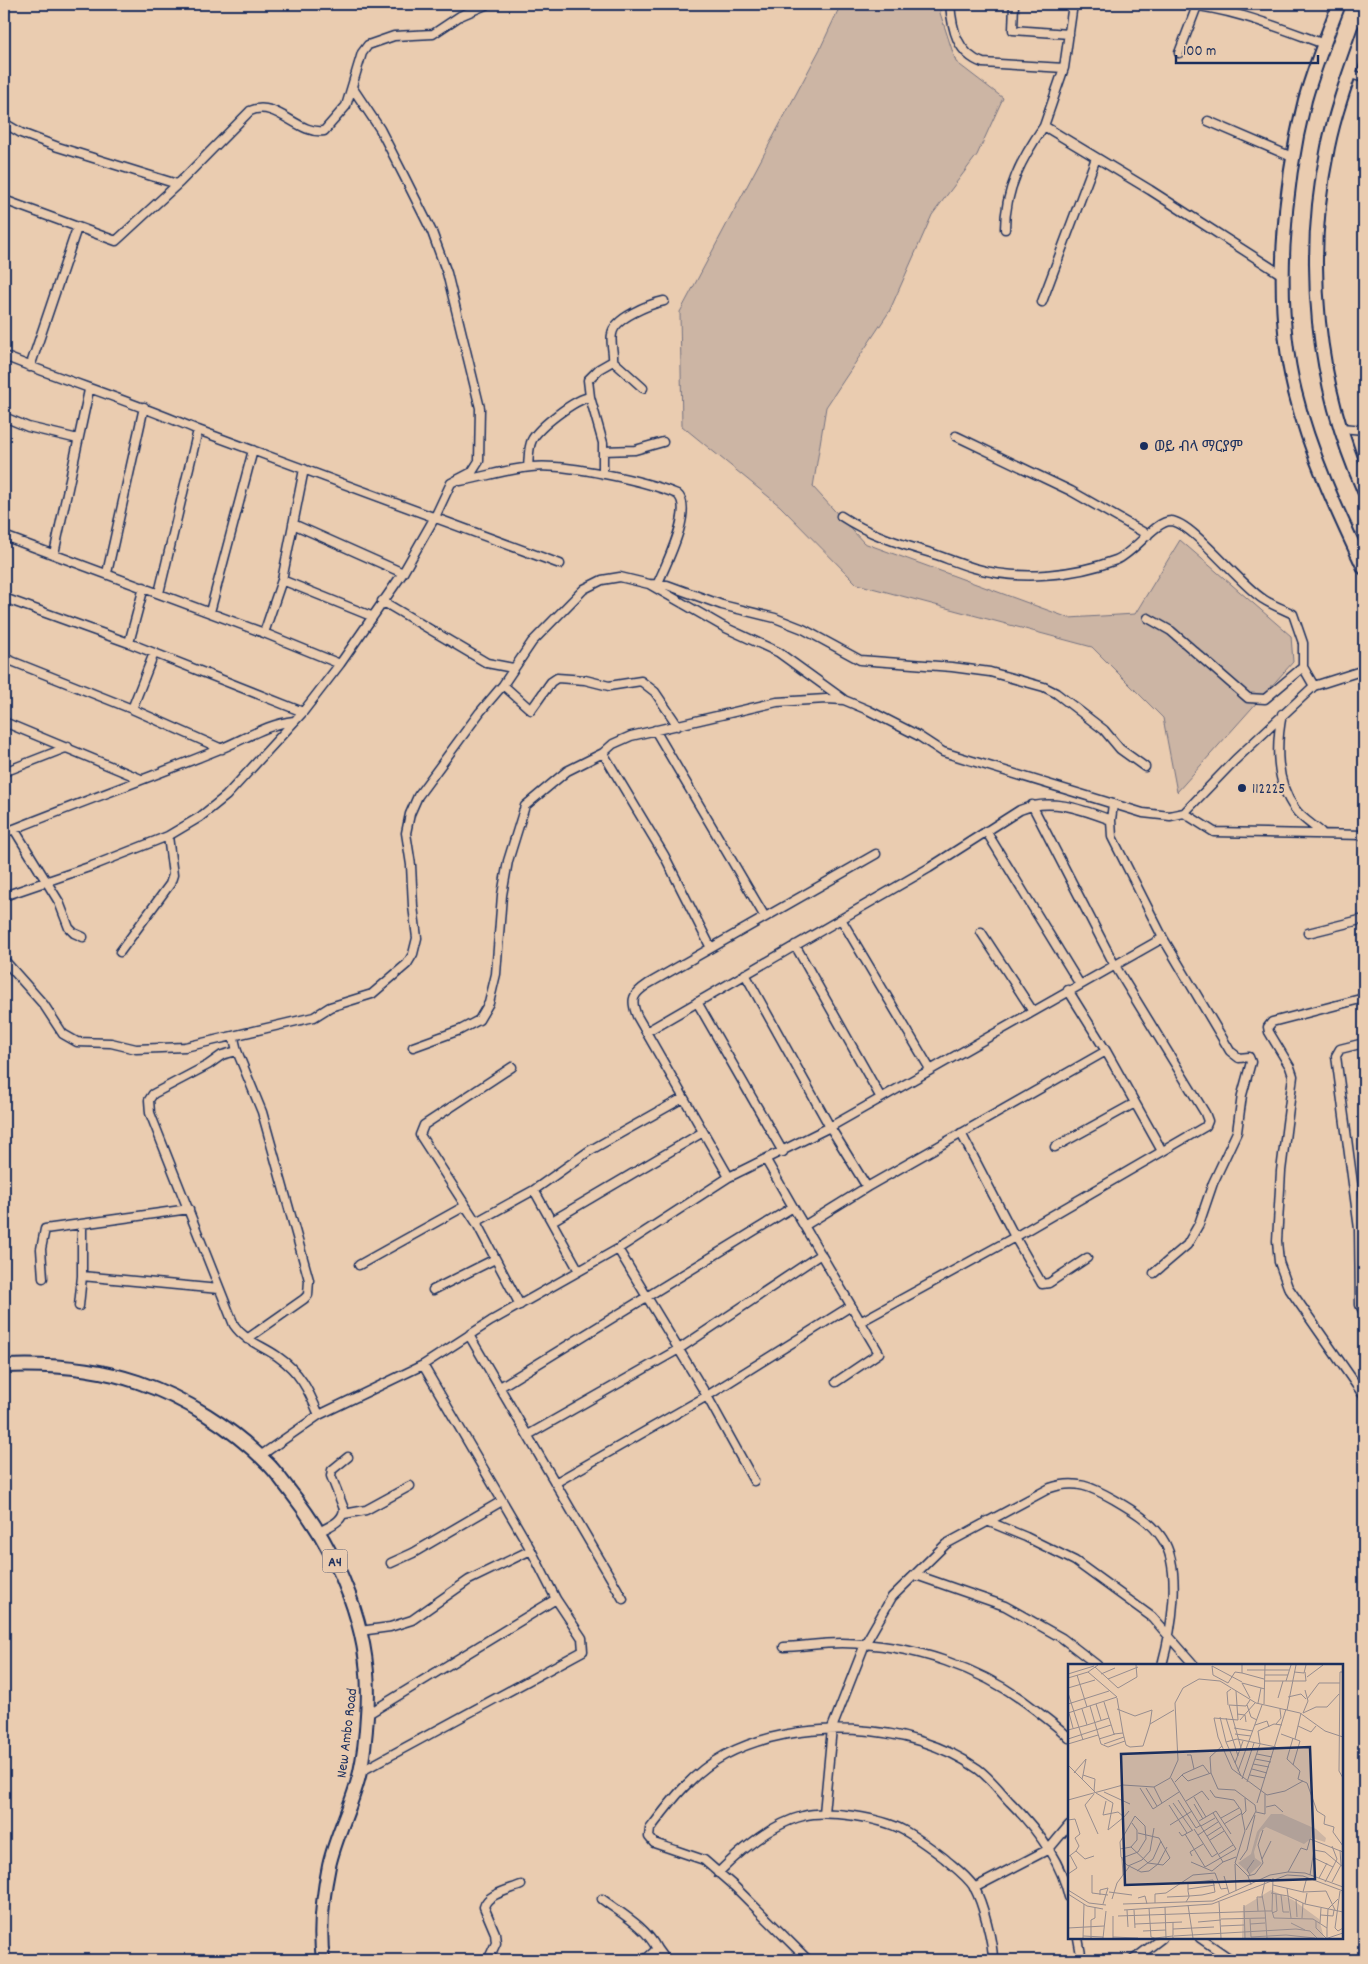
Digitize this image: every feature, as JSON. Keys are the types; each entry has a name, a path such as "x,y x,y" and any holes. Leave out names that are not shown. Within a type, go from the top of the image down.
{"main road":[{"path":"1339,4 1306,98 1292,157 1284,226 1286,341 1295,391 1317,462 1363,561"},
{"path":"1364,31 1328,146 1321,187 1316,239 1316,288 1322,355 1341,428 1364,492"},
{"name":"New Ambo Road","path":"4,1366 46,1365 88,1369 137,1382 192,1407 234,1433 260,1456 312,1518 337,1565 356,1612 368,1678 368,1714 360,1772 329,1865 322,1921 323,1960"}],"street":[{"path":"4,200 116,242 250,111 265,108 314,132 324,131 346,106 362,53 368,45 384,37 433,34 460,16 488,4"},
{"path":"950,4 956,35 965,54 972,59 983,63 1064,68"},
{"path":"1014,4 1012,30 1068,34"},
{"path":"1005,229 1005,212 1013,180 1024,155 1044,126 1064,68 1073,4"},
{"path":"1181,4 1214,8 1261,20 1324,44"},
{"path":"1179,53 1197,6"},
{"path":"1350,74 1364,78"},
{"path":"4,896 47,882 168,836 200,816 226,796 303,712 340,664 371,616 403,572 435,517 451,483 472,472 479,461 480,408 447,273 432,232 380,129 352,87"},
{"path":"1208,121 1292,157"},
{"path":"4,123 21,133 58,147 177,184"},
{"path":"1044,126 1284,276"},
{"path":"1042,302 1096,158"},
{"path":"30,367 77,228"},
{"path":"643,388 613,361 611,335 616,326 640,308 664,302"},
{"path":"4,356 89,390 144,406 198,430 560,564"},
{"path":"603,474 603,443 588,385 590,375 613,361"},
{"path":"54,554 89,390"},
{"path":"528,467 530,445 537,432 575,402 590,397"},
{"path":"107,573 144,406"},
{"path":"4,417 28,427 78,439"},
{"path":"1341,428 1364,430"},
{"path":"160,593 198,430"},
{"path":"956,436 1071,491 1148,535"},
{"path":"603,451 635,450 663,442"},
{"path":"210,612 253,450"},
{"path":"451,483 528,467 569,469 603,474 677,494 682,500 683,510 679,532 658,584"},
{"path":"264,633 282,580 304,469"},
{"path":"841,516 858,528 903,545 975,569 1002,574 1043,575 1079,571 1116,560 1132,552 1148,535 1162,524 1171,521 1186,526 1240,581 1262,599 1293,614 1303,643 1303,667 1314,686"},
{"path":"293,524 403,572"},
{"path":"4,536 210,612 340,664"},
{"path":"4,960 44,1005 63,1034 77,1042 111,1043 136,1049 154,1050 185,1047 234,1038 314,1017 330,1007 372,994 407,964 413,954 417,938 413,906 412,865 406,844 406,833 410,814 418,796 480,712 503,685 532,642 584,589 602,580 620,577 649,584 658,584 722,605 775,618 803,629 860,660 990,672 1044,687 1104,730 1120,749 1145,767"},
{"path":"282,580 371,616"},
{"path":"649,584 724,627 778,652 844,700 916,735 943,752 1113,804 1160,816 1184,814 1214,832 1321,832 1364,835"},
{"path":"129,643 144,587"},
{"path":"4,598 154,652 303,712"},
{"path":"382,601 487,663 513,668"},
{"path":"1148,618 1171,632 1248,698 1266,699 1303,667"},
{"path":"132,709 154,652"},
{"path":"4,658 132,709 222,748"},
{"path":"1184,814 1282,714 1314,686 1364,670"},
{"path":"503,685 531,710 551,682 557,678 585,680 604,686 641,681 655,692 678,726"},
{"path":"413,1047 460,1030 479,1020 489,1003 496,974 502,895 508,861 525,806 567,771 603,753 613,744 655,730 777,702 844,700"},
{"path":"1282,714 1279,732 1279,765 1285,789 1295,809 1321,832"},
{"path":"4,833 222,748 279,722 294,721"},
{"path":"4,722 68,747 141,779"},
{"path":"655,730 765,917"},
{"path":"4,772 68,747"},
{"path":"603,753 664,855 711,948"},
{"path":"646,1032 841,919 1032,804 1047,803 1080,809 1110,820"},
{"path":"860,1322 1015,1237 1202,1129 1208,1121 1206,1113 1114,964 1032,804"},
{"path":"1113,804 1110,820 1112,837 1163,938 1230,1051 1239,1058 1249,1057 1251,1062 1242,1095 1237,1132 1213,1183 1199,1224 1187,1245 1154,1273"},
{"path":"14,829 47,882 69,928 74,933 83,937"},
{"path":"986,831 1079,983"},
{"path":"120,952 170,884 173,875 168,836"},
{"path":"729,1177 632,1006 635,993 876,854"},
{"path":"841,919 930,1069"},
{"path":"1308,933 1364,919"},
{"path":"981,932 1032,1010"},
{"path":"260,1456 319,1414 422,1366 469,1335 618,1249 729,1177 783,1152 830,1127 1079,983 1163,938"},
{"path":"796,945 882,1098"},
{"path":"745,974 830,1127 867,1187"},
{"path":"1068,990 1106,1051 1162,1151"},
{"path":"1364,998 1272,1022 1268,1027 1268,1032 1290,1067 1292,1076 1281,1170 1277,1241 1279,1262 1288,1287 1364,1396"},
{"path":"697,1002 783,1152"},
{"path":"234,1038 237,1051 262,1112 309,1280 308,1294 304,1299 246,1339"},
{"path":"1364,1043 1340,1048 1336,1056 1359,1229 1360,1305 1364,1313"},
{"path":"237,1051 222,1055 196,1072 153,1094 149,1100 150,1114 234,1325 246,1339 276,1356 305,1382 319,1414"},
{"path":"804,1226 867,1187 1106,1051"},
{"path":"512,1066 424,1125 420,1130 420,1135 476,1222 520,1305"},
{"path":"476,1222 534,1190 589,1151 683,1098"},
{"path":"1055,1147 1135,1104"},
{"path":"552,1221 703,1132"},
{"path":"961,1133 1015,1237 1042,1284 1049,1283 1087,1258"},
{"path":"766,1160 879,1353 836,1382"},
{"path":"534,1190 579,1271"},
{"path":"359,1264 465,1206"},
{"path":"500,1387 793,1207"},
{"path":"43,1278 41,1250 43,1231 49,1228 82,1226 156,1212 189,1209"},
{"path":"79,1306 82,1276 82,1226"},
{"path":"618,1249 707,1396 754,1481"},
{"path":"528,1435 679,1349 821,1254"},
{"path":"433,1290 495,1259"},
{"path":"82,1276 219,1289"},
{"path":"555,1483 707,1396 852,1306"},
{"path":"469,1335 623,1599"},
{"path":"360,1772 582,1651 582,1638 556,1599 531,1550 422,1366"},
{"path":"319,1532 341,1520 344,1514 344,1509 332,1476 332,1470 348,1457"},
{"path":"824,1813 832,1728 865,1644 892,1597 946,1544 1050,1488 1064,1483 1096,1489 1139,1515 1161,1536 1171,1560 1173,1575 1170,1637 1162,1664"},
{"path":"344,1514 366,1510 410,1486"},
{"path":"391,1563 413,1553 502,1501"},
{"path":"986,1521 1026,1537 1075,1561 1152,1617 1193,1664"},
{"path":"360,1631 390,1627 412,1620 469,1580 531,1550"},
{"path":"916,1575 1005,1606 1062,1638 1096,1664"},
{"path":"368,1714 556,1599"},
{"path":"784,1647 840,1643 865,1644 903,1649 973,1671 1018,1696 1068,1737"},
{"path":"808,1960 773,1923 704,1860 654,1843 649,1837 650,1829 680,1789 723,1756 758,1740 832,1728 897,1736 942,1750 979,1770 1024,1815 1049,1849 1066,1883 1068,1892"},
{"path":"718,1873 766,1833 802,1816 824,1813 845,1815 902,1829 962,1873 974,1888 986,1922 993,1960"},
{"path":"974,1888 1049,1849 1068,1826"},
{"path":"488,1960 496,1943 495,1933 484,1907 485,1902 490,1897 521,1885"},
{"path":"602,1899 636,1923 650,1938 665,1960"},
{"path":"1078,1939 1082,1960"},
{"path":"1133,1960 1161,1939"},
{"path":"1201,1939 1232,1960"},
{"path":"645,1960 657,1949"}],"shaded area":[{"path":"841,4 941,4 940,13 956,62 1003,98 977,155 932,215 889,312 826,407 813,487 864,543 1069,618 1135,614 1180,540 1291,636 1293,662 1177,792 1163,718 1092,647 857,584 780,506 682,426 680,312 820,49"}],"place":[{"name":"ወይ ብላ ማርያም","path":"1144,446"},
{"name":"112225","path":"1242,788"}]}
